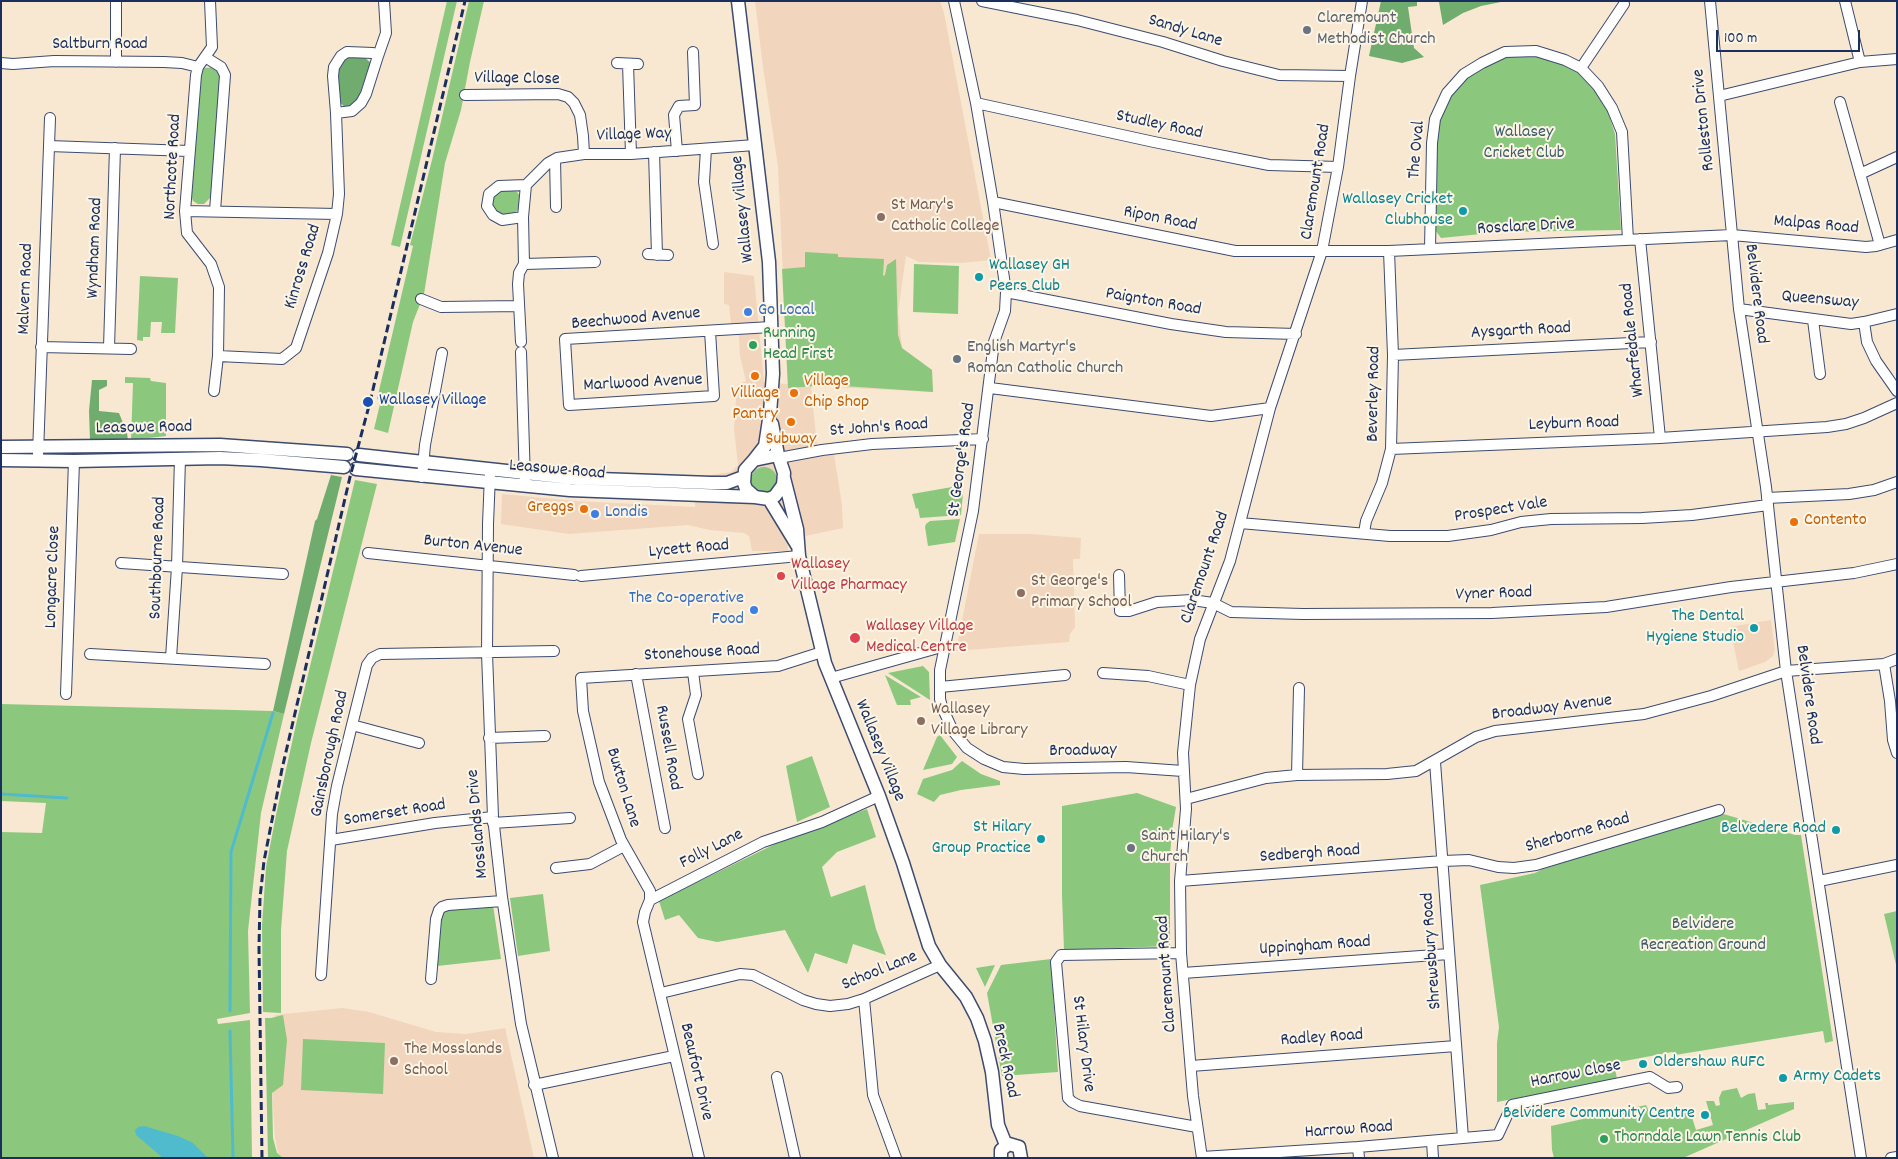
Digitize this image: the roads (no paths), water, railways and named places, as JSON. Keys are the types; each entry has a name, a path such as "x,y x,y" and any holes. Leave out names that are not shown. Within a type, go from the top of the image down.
{"main road":[{"name":"Wallasey Village","path":"738,1 769,262 773,374 765,446 754,460"},
{"name":"Wallasey Village","path":"770,413 778,456"},
{"name":"Leasowe Road","path":"1,460 38,454 220,445 353,455 490,470 570,490 755,497"},
{"name":"Leasowe Road","path":"1,447 74,461 180,458 261,460 490,483 525,479 571,478 727,483 743,477"},
{"path":"778,456 784,478 780,491 769,499 755,497 746,489 743,477 749,464 754,460 778,456"},
{"name":"Wallasey Village","path":"784,478 796,522 798,551 822,652 879,796 903,863 929,946 940,965"},
{"name":"Wallasey Village","path":"769,499 798,551"},
{"name":"Breck Road","path":"940,965 966,997 977,1018 985,1041 992,1072 998,1124 1006,1145"},
{"path":"1001,1158 1001,1150 1006,1145 1013,1144 1019,1147 1021,1158"}],"street":[{"path":"116,1 116,62"},
{"name":"Northcote Road","path":"210,1 212,47 198,67 189,151 186,211 188,233 212,264 219,287 218,356 214,391"},
{"path":"336,113 352,111 361,103 366,94 386,33 384,1"},
{"name":"St George's Road","path":"940,687 940,670 972,519 990,388 994,342 1006,310 1006,292 993,202 976,103 954,1"},
{"name":"Sandy Lane","path":"982,1 1077,20 1164,42 1223,61 1279,75 1350,76"},
{"name":"Claremount Road","path":"1202,1158 1197,1127 1181,953 1180,881 1186,799 1184,744 1190,685 1200,639 1230,562 1270,408 1322,251 1338,168 1362,1"},
{"name":"Rolleston Drive","path":"1710,1 1732,235"},
{"path":"1845,1 1860,62"},
{"path":"1581,68 1624,4"},
{"name":"The Oval","path":"1430,249 1432,143 1436,119 1447,93 1464,74 1505,52 1536,51 1565,60 1581,68 1598,86 1612,108 1622,132 1628,240"},
{"name":"Kinross Road","path":"218,356 282,359 296,348 328,253 337,214 339,194 334,66 341,56 354,52 378,56"},
{"path":"677,151 674,115 679,106 695,105 693,52"},
{"path":"205,57 221,67 225,75 215,211"},
{"path":"1719,96 1860,62 1897,59"},
{"name":"Saltburn Road","path":"1,63 54,61 182,63 198,67"},
{"path":"617,63 633,64 632,154"},
{"name":"Village Close","path":"465,95 558,94 568,97 580,115 584,154"},
{"path":"1840,102 1880,245"},
{"name":"Studley Road","path":"976,103 1269,165 1338,168"},
{"name":"Malvern Road","path":"38,454 50,118"},
{"name":"Village Way","path":"526,185 548,162 555,159 584,154 632,154 755,145"},
{"path":"49,146 189,151"},
{"name":"Wyndham Road","path":"109,348 115,148"},
{"path":"706,149 704,182 713,244"},
{"path":"654,152 658,254"},
{"path":"1860,174 1897,157"},
{"path":"555,159 556,207"},
{"path":"523,217 502,220 493,215 487,206 489,194 499,186 526,185 523,217 524,264 519,273 525,479"},
{"name":"Ripon Road","path":"993,202 1235,251 1322,251"},
{"path":"186,211 337,214"},
{"name":"Rosclare Drive","path":"1322,251 1389,251 1732,235"},
{"name":"Malpas Road","path":"1732,235 1866,247 1897,240"},
{"name":"Belvidere Road","path":"1732,235 1740,309 1768,501 1786,671 1860,1158"},
{"name":"Wharfedale Road","path":"1640,239 1660,438"},
{"name":"Beverley Road","path":"1364,533 1366,521 1382,483 1391,449 1393,355 1389,251"},
{"path":"524,264 595,262"},
{"name":"Paignton Road","path":"1006,292 1180,326 1226,332 1296,334"},
{"path":"421,299 441,307 519,306"},
{"name":"Queensway","path":"1740,309 1851,324 1897,314"},
{"path":"1813,320 1820,374"},
{"path":"1864,322 1867,342 1876,361 1897,391"},
{"name":"Beechwood Avenue","path":"570,405 565,339 771,327"},
{"name":"Marlwood Avenue","path":"570,405 714,396 710,330"},
{"name":"Aysgarth Road","path":"1393,355 1651,342"},
{"path":"41,347 131,349"},
{"path":"422,477 442,353"},
{"path":"990,388 1211,416 1270,408"},
{"name":"Leyburn Road","path":"1391,449 1660,438 1846,424 1897,403"},
{"name":"St John's Road","path":"778,456 872,444 983,439"},
{"name":"Southbourne Road","path":"171,658 177,567 180,458"},
{"name":"Longacre Close","path":"66,694 74,461"},
{"name":"Mosslands Drive","path":"490,470 487,653 493,820 502,901 521,1024 552,1158"},
{"name":"Prospect Vale","path":"1240,523 1390,536 1448,536 1492,530 1521,522 1692,515 1768,501 1874,490 1897,482"},
{"name":"Lycett Road","path":"578,575 798,551"},
{"name":"Burton Avenue","path":"368,553 578,575"},
{"path":"120,563 283,574"},
{"name":"Vyner Road","path":"1119,575 1120,611 1129,612 1157,602 1192,600 1213,603 1231,612 1303,614 1492,613 1606,607 1776,581 1854,573 1897,564"},
{"path":"831,678 945,646"},
{"path":"487,653 554,650"},
{"name":"Stonehouse Road","path":"582,678 778,666 822,652"},
{"name":"Gainsborough Road","path":"321,975 332,814 337,786 367,665 372,658 380,654 487,653"},
{"path":"90,654 265,664"},
{"name":"Broadway Avenue","path":"1186,799 1266,778 1297,775 1416,771 1435,762 1476,737 1495,731 1644,714 1711,696 1786,671 1884,664 1897,659"},
{"path":"1884,664 1890,701 1893,740 1897,752"},
{"path":"693,672 696,695 688,719 698,774"},
{"path":"1103,673 1148,676 1190,685"},
{"name":"Russell Road","path":"636,674 665,828"},
{"path":"940,687 1065,675"},
{"name":"Buxton Lane","path":"582,678 583,711 599,782 610,816 624,846 650,891 650,900"},
{"name":"Broadway","path":"940,687 942,707 953,731 967,748 984,759 1003,767 1024,769 1126,767 1184,771"},
{"path":"1297,775 1299,688"},
{"path":"352,725 419,743"},
{"path":"489,738 545,736"},
{"name":"Shrewsbury Road","path":"1435,762 1463,1138"},
{"name":"Folly Lane","path":"650,900 763,842 822,822 879,796"},
{"name":"Sherborne Road","path":"1443,861 1469,860 1498,867 1514,868 1536,865 1719,810"},
{"name":"Somerset Road","path":"331,840 435,824 570,818"},
{"path":"556,868 590,864 624,846"},
{"name":"Sedbergh Road","path":"1180,881 1443,861"},
{"path":"1819,881 1897,865"},
{"path":"650,900 643,922 661,993"},
{"path":"431,979 436,919 439,910 448,905 502,901"},
{"name":"St Hilary Drive","path":"1181,953 1061,956 1056,962 1068,1098 1080,1106 1197,1127"},
{"name":"Uppingham Road","path":"1183,973 1449,954"},
{"name":"School Lane","path":"661,993 740,974 753,975 803,1000 830,1006 848,1004 864,999 940,965"},
{"name":"Beaufort Drive","path":"661,993 699,1158"},
{"path":"864,999 874,1096 896,1158"},
{"name":"Radley Road","path":"1191,1066 1456,1046"},
{"path":"534,1085 674,1056"},
{"path":"777,1077 795,1158"},
{"name":"Harrow Close","path":"1498,1135 1512,1105 1650,1077 1668,1088 1677,1087"},
{"name":"Harrow Road","path":"1202,1158 1359,1152 1432,1141 1498,1135"},
{"path":"1432,1141 1433,1158"},
{"path":"1891,1158 1897,1157"}],"water":[{"path":"144,1126 178,1136 193,1143 208,1158 163,1158 136,1135 135,1130 138,1127"}],"waterway":[{"path":"230,1011 231,852 273,713"},
{"path":"1,794 67,798"},
{"path":"230,1031 233,1158"}],"railway":[{"path":"262,1158 259,948 260,898 264,861 282,769 350,477 370,402 465,1"}],"place":[{"name":"Claremount Methodist Church","path":"1307,30"},
{"name":"Wallasey Cricket Clubhouse","path":"1463,211"},
{"name":"St Mary's Catholic College","path":"881,217"},
{"name":"Wallasey GH Peers Club","path":"979,277"},
{"name":"Go Local","path":"748,312"},
{"name":"Running Head First","path":"753,345"},
{"name":"English Martyr's Roman Catholic Church","path":"957,359"},
{"name":"Villiage Pantry","path":"755,376"},
{"name":"Village Chip Shop","path":"794,393"},
{"name":"Wallasey Village","path":"368,402"},
{"name":"Subway","path":"791,422"},
{"name":"Greggs","path":"584,509"},
{"name":"Londis","path":"595,514"},
{"name":"Contento","path":"1794,522"},
{"name":"Wallasey Village Pharmacy","path":"781,576"},
{"name":"St George's Primary School","path":"1021,593"},
{"name":"The Co-operative Food","path":"754,610"},
{"name":"The Dental Hygiene Studio","path":"1754,628"},
{"name":"Wallasey Village Medical Centre","path":"855,638"},
{"name":"Wallasey Village Library","path":"921,721"},
{"name":"Belvedere Road","path":"1836,830"},
{"name":"St Hilary Group Practice","path":"1041,839"},
{"name":"Saint Hilary's Church","path":"1131,848"},
{"name":"The Mosslands School","path":"394,1061"},
{"name":"Oldershaw RUFC","path":"1643,1064"},
{"name":"Army Cadets","path":"1783,1078"},
{"name":"Belvidere Community Centre","path":"1705,1115"},
{"name":"Thorndale Lawn Tennis Club","path":"1604,1139"}],"park label":[{"name":"Wallasey Cricket Club","path":"1524,144"},
{"name":"Belvidere Recreation Ground","path":"1703,936"}]}
